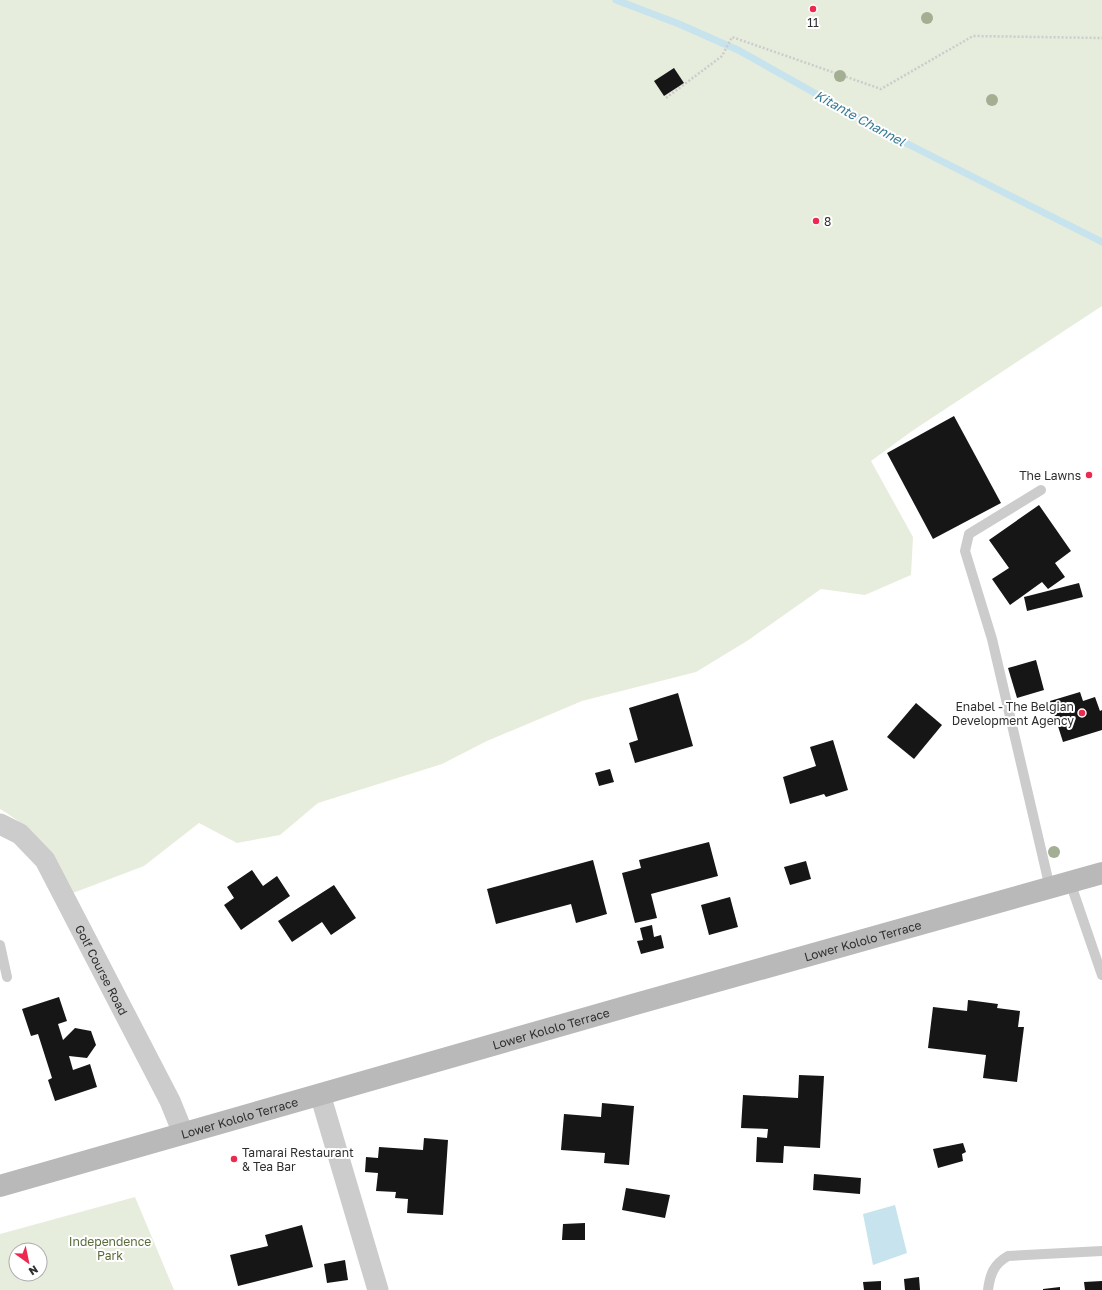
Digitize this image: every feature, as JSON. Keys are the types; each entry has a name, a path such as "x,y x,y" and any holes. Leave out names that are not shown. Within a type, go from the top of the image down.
{"street":[{"name":"Golf Course Road","path":"0,824 20,834 45,860 170,1101 183,1133"},
{"name":"Lower Kololo Terrace","path":"0,1186 1102,873"},
{"path":"320,1094 378,1290"}],"lane":[{"path":"1041,490 969,534 965,551 992,639 1060,885 1102,976"},
{"path":"0,945 8,977"},
{"path":"988,1290 992,1270 1001,1260 1008,1256 1102,1251"}],"path":[{"path":"666,98 722,56 732,37 881,89 973,36 1102,38"}],"green space":[{"path":"0,0 1102,0 1102,306 912,431 871,461 913,537 911,575 865,595 821,589 747,641 696,672 582,701 487,741 442,764 318,803 280,835 237,843 199,823 144,866 73,893 43,845 25,826 0,809"},
{"name":"Independence Park","path":"135,1197 174,1290 0,1290 0,1234"}],"water":[{"path":"895,1205 907,1253 873,1265 863,1214"}],"building":[{"path":"674,68 684,83 664,96 654,81"},
{"path":"954,416 1001,503 933,539 887,453"},
{"path":"1039,505 1071,551 1055,563 1065,577 1048,589 1042,582 1010,605 992,579 1009,568 989,540"},
{"path":"1079,583 1083,597 1027,611 1024,597"},
{"path":"1036,660 1044,690 1017,698 1008,668"},
{"path":"1080,692 1083,701 1095,697 1100,711 1102,710 1102,730 1063,742 1050,701"},
{"path":"678,693 693,746 635,763 629,743 638,740 629,708"},
{"path":"916,703 942,725 914,759 887,737"},
{"path":"833,740 848,790 826,797 824,794 790,804 783,777 816,766 810,747"},
{"path":"610,769 614,782 599,786 595,773"},
{"path":"709,842 718,876 651,894 657,918 635,923 622,873 641,868 639,860"},
{"path":"593,860 607,914 576,923 571,904 496,924 487,889"},
{"path":"806,861 811,879 790,885 784,867"},
{"path":"252,870 263,886 277,876 290,896 241,930 224,905 234,898 227,887"},
{"path":"334,885 356,918 331,935 322,922 292,942 278,921"},
{"path":"730,897 738,927 709,935 701,905"},
{"path":"652,925 654,937 661,935 664,948 641,954 637,941 643,940 640,928"},
{"path":"59,997 67,1021 58,1024 63,1040 75,1028 91,1031 96,1045 87,1058 69,1056 73,1070 90,1064 97,1087 55,1101 48,1080 52,1078 38,1034 31,1036 22,1009"},
{"path":"968,1000 998,1004 997,1008 1020,1011 1018,1027 1024,1027 1017,1082 983,1078 986,1055 928,1048 933,1007 967,1011"},
{"path":"799,1075 824,1076 820,1148 784,1146 783,1163 756,1162 757,1137 767,1138 768,1129 741,1128 743,1095 798,1098"},
{"path":"602,1103 634,1106 629,1165 604,1163 605,1153 561,1150 564,1114 601,1117"},
{"path":"424,1138 448,1140 443,1215 407,1213 408,1199 395,1198 396,1192 376,1191 378,1173 365,1172 366,1157 378,1158 379,1147 423,1150"},
{"path":"963,1143 966,1152 962,1154 963,1161 938,1168 933,1149"},
{"path":"814,1174 861,1178 860,1194 813,1190"},
{"path":"626,1188 670,1195 665,1218 622,1210"},
{"path":"585,1223 585,1240 562,1240 563,1224"},
{"path":"302,1225 313,1267 238,1286 230,1255 268,1246 265,1235"},
{"path":"345,1260 348,1280 327,1283 324,1264"},
{"path":"919,1277 920,1290 905,1290 904,1279"},
{"path":"881,1281 881,1290 864,1290 863,1282"},
{"path":"1102,1281 1102,1290 1085,1290 1084,1282"},
{"path":"1060,1287 1060,1290 1043,1290 1043,1289"}],"waterway":[{"name":"Kitante Channel","path":"616,0 679,24 738,50 886,133 1102,242"}],"place":[{"name":"11","path":"813,9"},
{"name":"8","path":"816,221"},
{"name":"The Lawns","path":"1089,475"},
{"name":"Enabel - The Belgian Development Agency","path":"1082,713"},
{"name":"Tamarai Restaurant & Tea Bar","path":"234,1159"}]}
